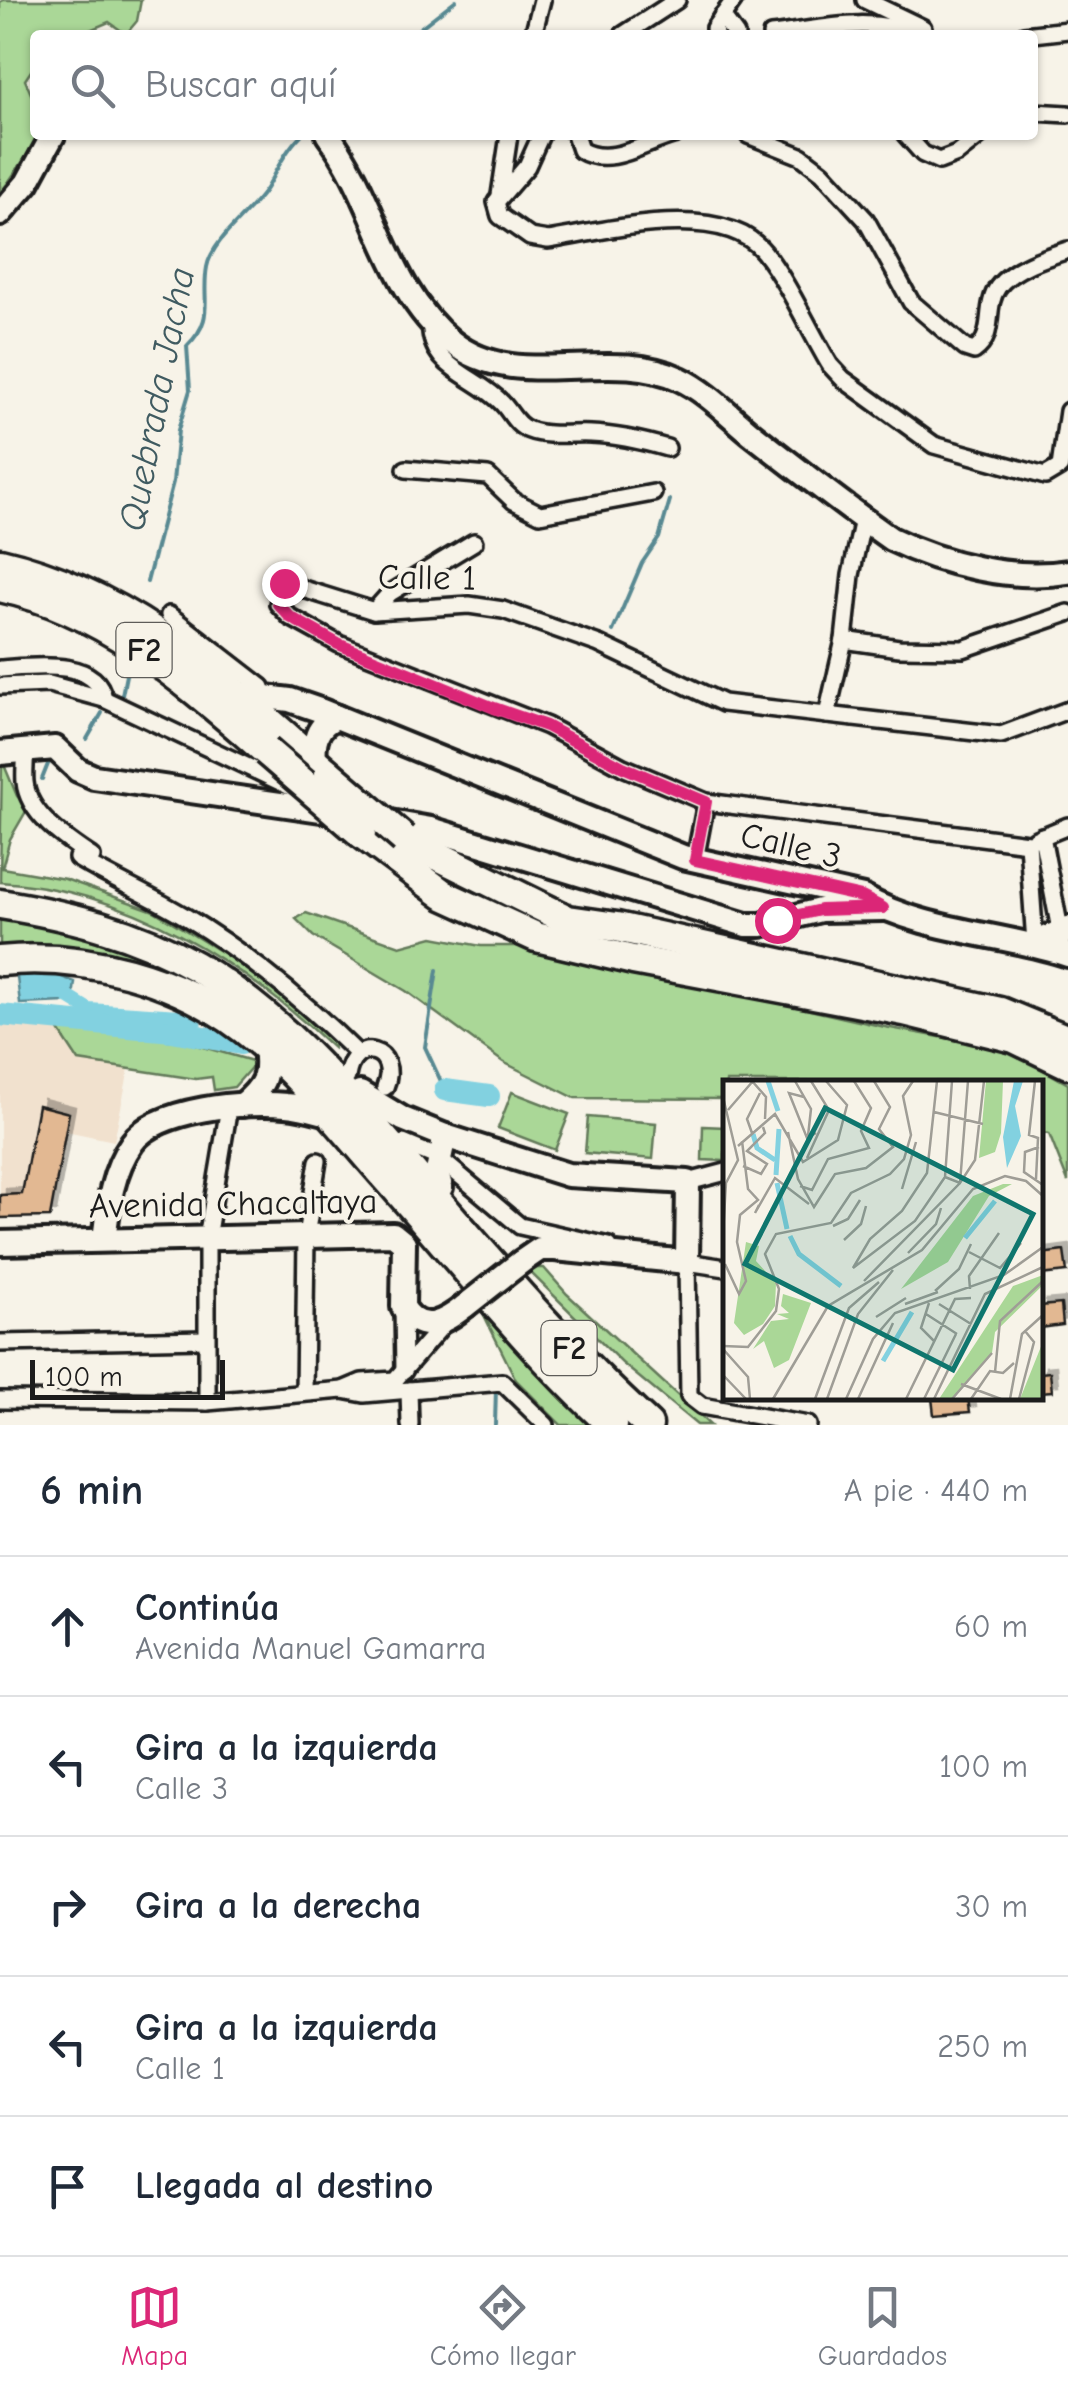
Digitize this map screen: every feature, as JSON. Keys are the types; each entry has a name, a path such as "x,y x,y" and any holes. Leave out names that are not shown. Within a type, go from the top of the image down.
{"highway":[{"name":"F2","path":"0,564 108,602 174,643 404,839 568,920 617,927 1000,1012 1068,1040"},
{"name":"F2","path":"0,587 63,607 136,644 360,832 444,895 536,936 633,960 923,1016 1014,1038 1068,1064"},
{"name":"F2","path":"0,904 51,912 109,928 177,957 237,993 302,1050 508,1264 599,1380 648,1425"},
{"name":"F2","path":"0,960 83,962 144,978 214,1009 265,1048 332,1116 500,1307 612,1425"}],"street":[{"path":"535,30 542,0"},
{"path":"631,30 677,0"},
{"path":"714,30 734,0"},
{"path":"865,0 922,30"},
{"path":"722,16 732,30"},
{"path":"808,30 883,24 902,30"},
{"path":"1038,33 1068,30"},
{"path":"1038,112 1068,114"},
{"path":"0,214 27,183 49,140"},
{"path":"332,140 344,156 411,295 448,339 485,360 536,368 623,366 680,379 863,519 914,550 965,564 1044,576 1068,572"},
{"path":"500,194 507,140"},
{"path":"539,140 527,166 500,194 496,202 500,216 537,239 699,222 742,236 762,249 830,365 843,379 934,445 1037,476 1054,474 1064,454 1068,411"},
{"path":"578,142 589,155 613,156 659,140"},
{"path":"761,140 801,156 822,172 866,220 911,302 965,348 974,351 986,340 990,309 999,286 1044,258 1068,250"},
{"path":"910,140 923,154 939,161 957,154 974,140"},
{"path":"431,320 431,338 441,357 499,400 522,428 595,434 667,448"},
{"path":"406,469 488,476 514,501 540,514 653,493"},
{"path":"827,715 844,640 850,575 863,519"},
{"path":"374,611 390,593 474,542"},
{"name":"Calle 1","path":"1035,840 706,802 623,767 546,726 338,644 290,617 278,599 284,583 374,611 469,606 503,610 599,644 723,703 1000,735 1068,710"},
{"path":"844,640 899,648 963,649 1068,613"},
{"path":"170,615 262,687 265,697"},
{"path":"0,668 77,670 97,682 104,699"},
{"path":"0,686 49,684 104,699 298,791 321,810"},
{"name":"Calle 3","path":"234,692 290,700 337,717 695,860 862,897 883,908 1034,943 1067,955"},
{"path":"322,768 314,747 320,730 337,717"},
{"path":"0,753 55,748 78,770 94,777 432,829 746,925 820,910 883,908"},
{"path":"25,750 25,783 30,804 69,842 191,920 278,982 357,1054"},
{"path":"695,860 706,802"},
{"path":"1035,840 1068,826"},
{"path":"1035,840 1064,930 1067,955"},
{"path":"1035,840 1034,943 1064,930"},
{"path":"77,858 130,890 144,892"},
{"path":"177,957 230,976 284,1014 354,1085 508,1264"},
{"path":"207,1402 207,1238 235,1112 265,1082 265,1048"},
{"path":"403,1119 386,1087 389,1065 383,1055 372,1050 357,1054 349,1063 354,1085 442,1147 520,1226 606,1244 621,1254"},
{"path":"354,1085 386,1087"},
{"path":"104,1240 110,1198 121,1164 142,1132 183,1114 235,1112 282,1104 332,1116"},
{"path":"403,1144 442,1147 568,1176 688,1182 723,1173"},
{"path":"441,1186 437,1172 442,1147"},
{"path":"304,1393 306,1236 318,1161"},
{"path":"688,1182 689,1396 702,1406 808,1425"},
{"name":"Avenida Chacaltaya","path":"0,1243 393,1234 404,1244 404,1307"},
{"path":"343,1390 362,1382 395,1380 446,1322 508,1264 540,1250 621,1254 723,1268"},
{"path":"404,1307 414,1321 424,1325 446,1322"},
{"path":"404,1307 404,1371"},
{"path":"0,1342 206,1339"},
{"path":"0,1400 207,1402 502,1382 546,1425"},
{"path":"409,1390 410,1425"}],"shaded area":[{"path":"0,1026 56,1026 79,1061 129,1069 114,1141 66,1131 50,1217 0,1218"}],"green space":[{"path":"141,0 137,21 129,30 120,30 109,22 90,30 30,30 30,72 25,80 30,92 30,140 38,140 0,194 0,2"},
{"path":"2,760 17,796 28,808 10,839 2,868 65,879 154,911 267,980 334,1041 333,1048 261,987 180,935 93,899 0,882"},
{"path":"306,913 400,946 433,937 481,946 526,946 885,1027 1006,1049 1068,1084 1068,1182 1049,1134 1043,1133 1043,1080 723,1080 723,1099 575,1098 503,1062 406,991 313,936 296,919"},
{"path":"0,915 117,941 191,976 190,983 0,952"},
{"path":"56,1026 185,1042 256,1062 234,1087 214,1090 212,1077 196,1079 79,1061"},
{"path":"512,1092 569,1114 555,1150 498,1128"},
{"path":"588,1117 656,1123 653,1159 585,1153"},
{"path":"703,1126 723,1127 723,1161 702,1160"},
{"path":"526,1268 544,1268 567,1294 710,1425 697,1425 622,1363"},
{"path":"478,1303 594,1425 561,1425 516,1380"}],"water":[{"path":"16,968 37,968 75,982 74,990 65,1002 20,1004"}],"building":[{"path":"38,1105 69,1113 50,1217 0,1218 0,1195 22,1194"},
{"path":"1064,1251 1067,1272 1043,1275 1043,1254"},
{"path":"1061,1304 1063,1325 1043,1328 1043,1306"},
{"path":"1050,1372 1052,1391 1043,1392 1043,1373"},
{"path":"932,1400 968,1400 970,1412 934,1415"}],"waterway":[{"name":"Quebrada Jacha","path":"417,30 456,0"},
{"name":"Quebrada Jacha","path":"147,582 173,482 178,430 190,390 187,346 202,326 210,256 261,196 297,140"},
{"path":"613,631 642,563 659,538 670,500"},
{"name":"Quebrada Jacha","path":"122,695 130,655"},
{"name":"Quebrada Jacha","path":"87,739 102,713"},
{"name":"Quebrada Jacha","path":"42,779 50,759"},
{"path":"437,970 425,1047 445,1090"},
{"path":"68,997 89,1010 194,1017 195,1034"},
{"path":"0,1015 172,1031 241,1044"},
{"path":"445,1090 489,1096"},
{"path":"495,1425 496,1387"}],"route":[{"path":"284,583 278,604 290,617 338,644 546,726 623,767 706,802 695,860 862,897 883,908 800,912 777,920"}]}
